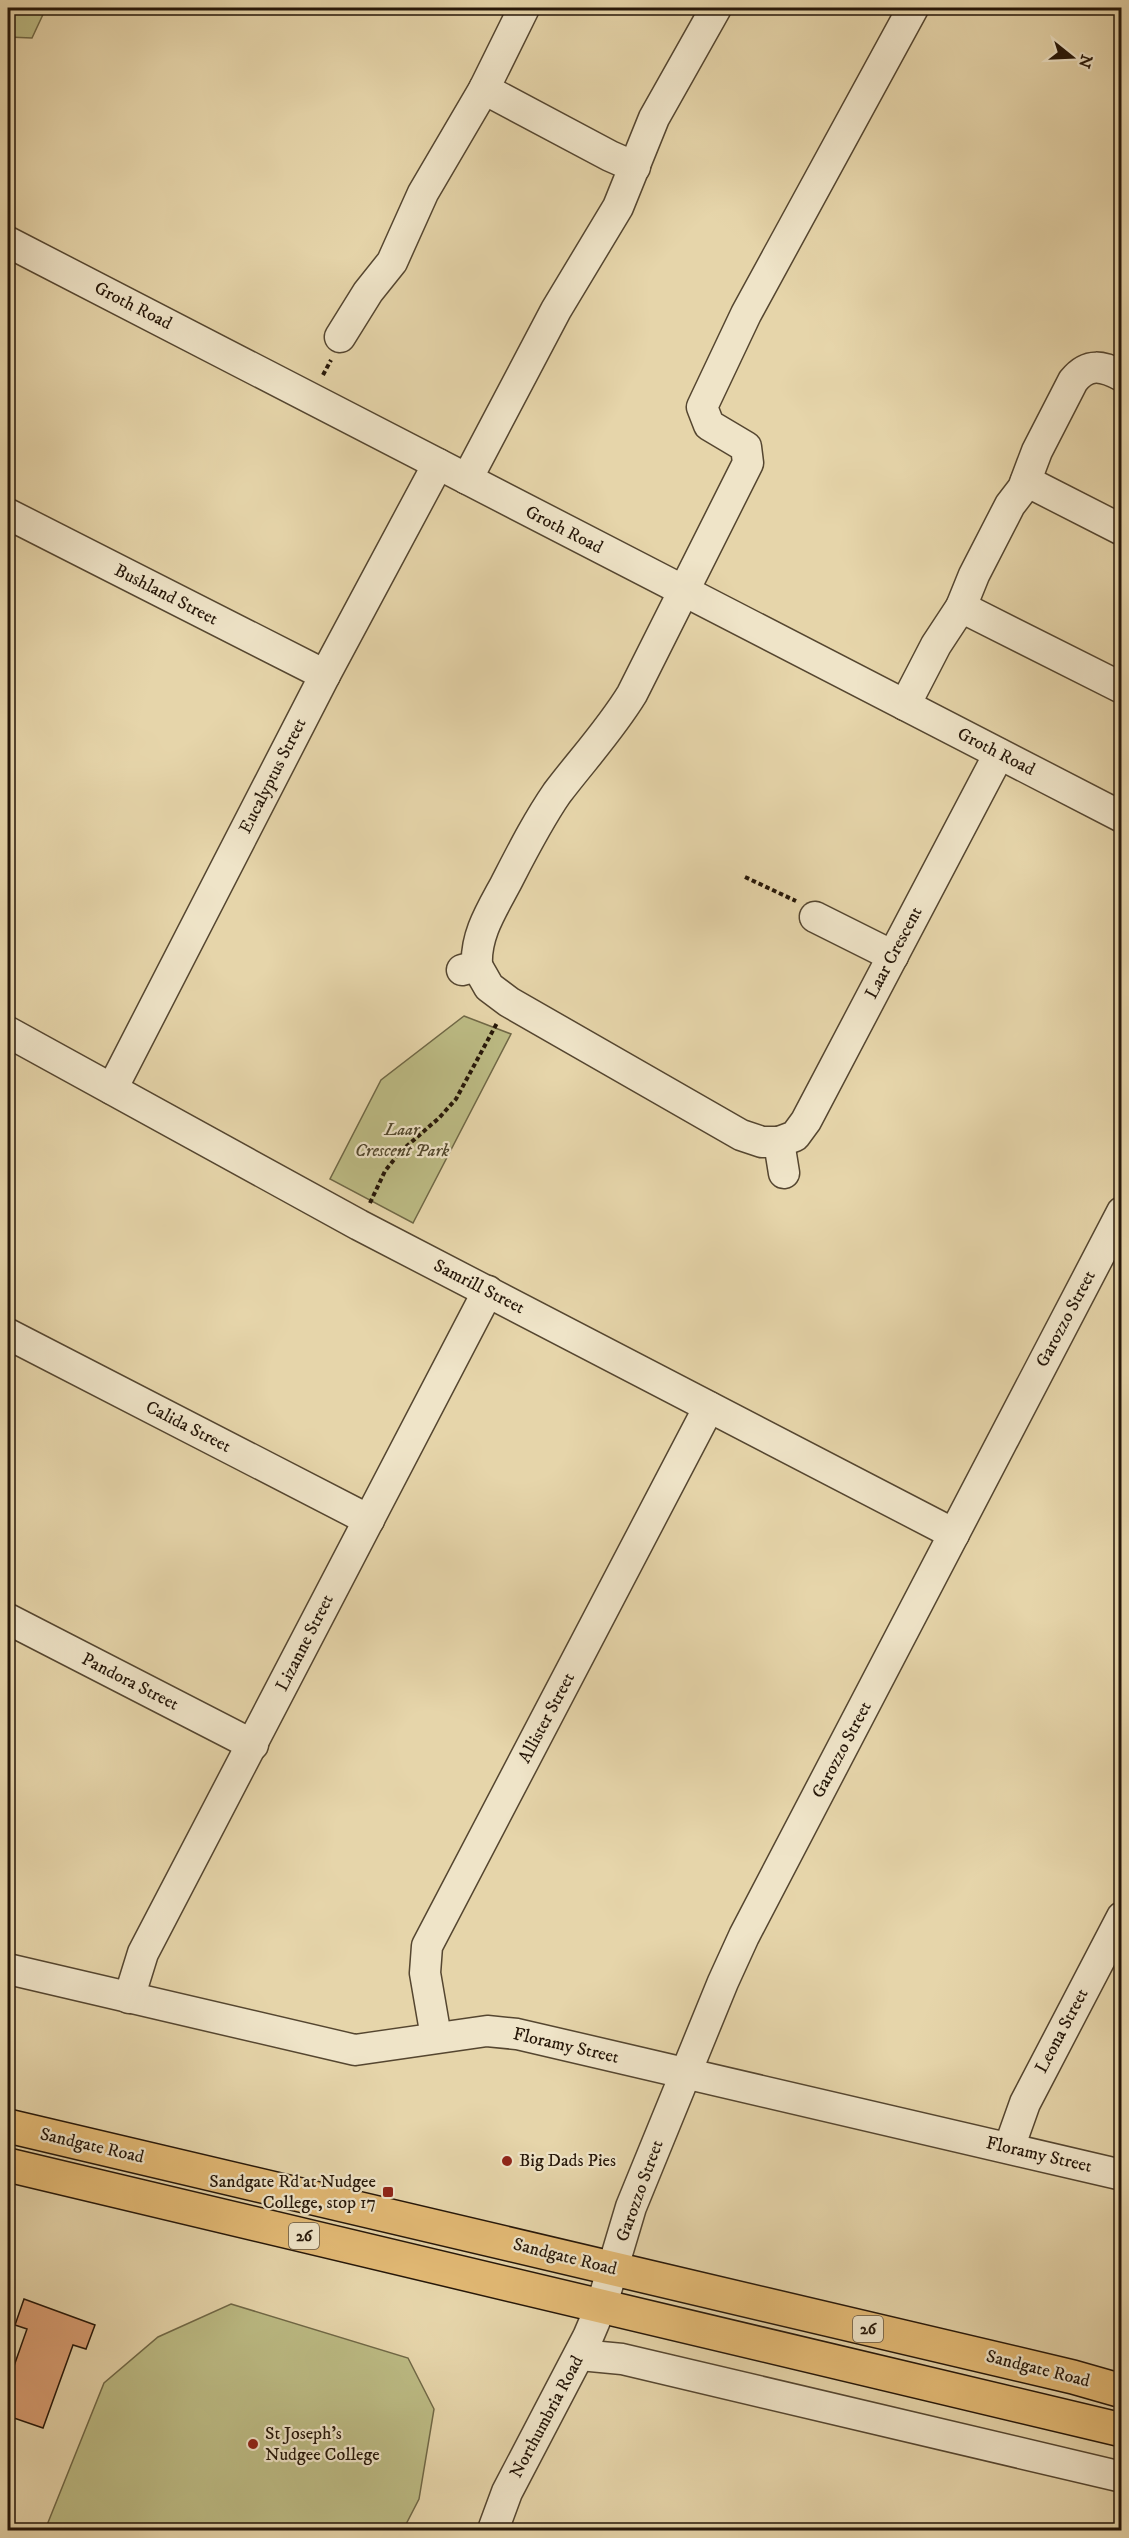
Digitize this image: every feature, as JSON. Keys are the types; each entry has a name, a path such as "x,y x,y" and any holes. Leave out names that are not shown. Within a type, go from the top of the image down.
{"highway":[{"name":"Sandgate Road","path":"8,2126 1073,2377 1122,2391"},
{"name":"Sandgate Road","path":"8,2165 602,2304 1122,2430"}],"street":[{"path":"340,337 368,292 393,262 423,193 484,88 524,8"},
{"path":"467,480 556,310 618,207 654,118 716,8"},
{"path":"784,1173 779,1142 762,1142 741,1135 509,1002 489,987 470,968 476,955 481,932 531,836 556,795 612,724 632,694 749,457 746,447 713,429 705,420 702,407 746,314 913,8"},
{"path":"484,88 600,151 635,166"},
{"name":"Groth Road","path":"8,242 1122,817"},
{"path":"905,705 936,645 961,607 974,574 1010,505 1026,481 1037,451 1077,375 1097,366 1122,376"},
{"name":"Eucalyptus Street","path":"112,1089 325,675 438,464"},
{"path":"1026,481 1122,530"},
{"name":"Bushland Street","path":"8,514 325,675"},
{"path":"961,607 1122,688"},
{"name":"Laar Crescent","path":"779,1142 795,1136 806,1121 999,754"},
{"path":"815,917 893,956"},
{"name":"Samrill Street","path":"8,1032 359,1225 954,1534"},
{"name":"Garozzo Street","path":"602,2304 631,2207 744,1936 1122,1212"},
{"name":"Lizanne Street","path":"129,1998 143,1953 488,1291"},
{"name":"Calida Street","path":"8,1334 369,1520"},
{"name":"Allister Street","path":"436,2037 425,1973 428,1946 709,1407"},
{"name":"Pandora Street","path":"8,1619 253,1745"},
{"name":"Leona Street","path":"1009,2148 1025,2103 1122,1917"},
{"name":"Floramy Street","path":"8,1970 355,2050 436,2037 502,2031 1122,2175"},
{"name":"Northumbria Road","path":"493,2530 507,2492 580,2355 602,2304"},
{"path":"580,2355 633,2362 1122,2477"}],"path":[{"path":"745,877 795,901 815,917"},
{"path":"359,1225 385,1171 400,1152 440,1118 456,1099 509,1002"}],"green space":[{"path":"8,8 46,8 32,38 8,37"},
{"name":"Laar Crescent Park","path":"464,1016 511,1034 413,1223 330,1179 381,1080"},
{"path":"231,2304 408,2358 434,2409 419,2499 403,2530 45,2530 104,2383 158,2337"}],"building":[{"path":"24,2299 95,2325 86,2349 73,2345 43,2428 8,2416 8,2383 27,2329 15,2325"}],"place":[{"name":"Big Dads Pies","path":"507,2161"},
{"name":"Sandgate Rd at Nudgee College, stop 17","path":"388,2192"},
{"name":"St Joseph's Nudgee College","path":"253,2444"}]}
